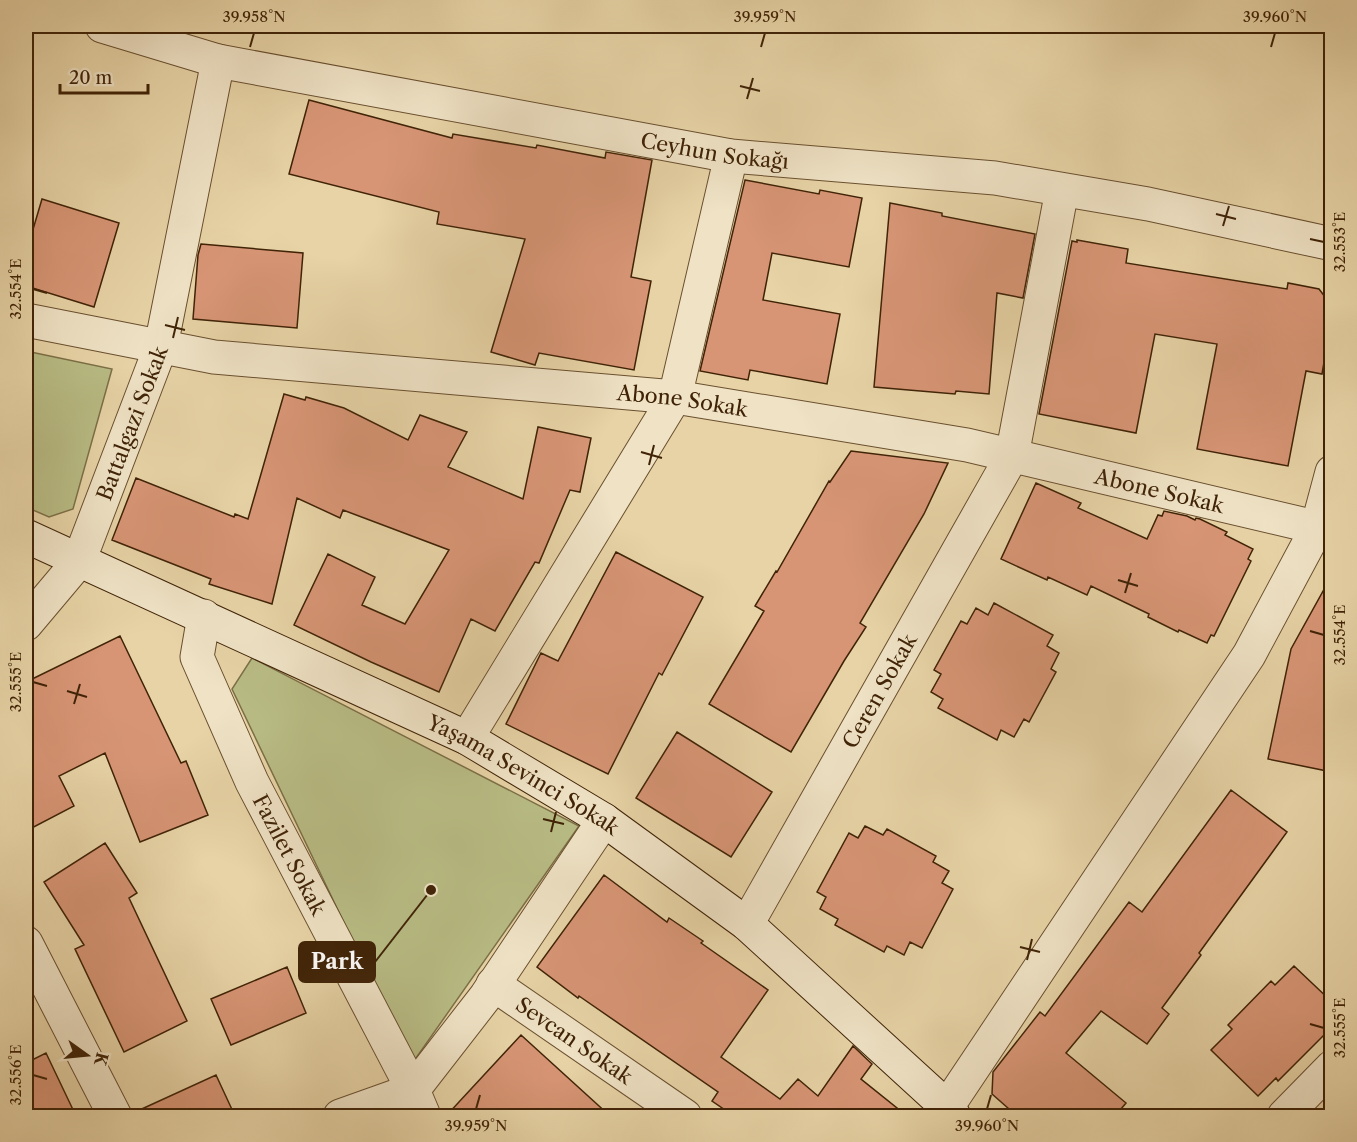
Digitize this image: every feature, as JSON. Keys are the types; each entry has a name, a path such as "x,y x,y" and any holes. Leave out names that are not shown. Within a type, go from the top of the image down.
{"street":[{"name":"Ceyhun Sokağı","path":"102,26 218,61 731,156 995,178 1148,204 1332,244"},
{"name":"Battalgazi Sokak","path":"26,624 79,561 161,346 218,61"},
{"path":"467,738 675,397 731,156"},
{"name":"Ceren Sokak","path":"747,924 1012,456 1062,190"},
{"name":"Abone Sokak","path":"26,320 214,357 675,397 967,445 1324,530"},
{"path":"950,1112 1249,655 1324,530 1332,472"},
{"name":"Yaşama Sevinci Sokak","path":"26,536 467,738 604,820 747,924 950,1112"},
{"name":"Fazilet Sokak","path":"204,616 197,657 252,782 418,1103"},
{"path":"340,1116 418,1103 493,984 604,820"},
{"path":"26,943 115,1116"},
{"name":"Sevcan Sokak","path":"493,984 685,1116"},
{"path":"1284,1116 1332,1067"}],"green space":[{"path":"26,351 112,369 73,509 49,517 26,507"},
{"path":"252,658 579,826 409,1068 359,954 232,689"}],"building":[{"path":"309,100 452,138 453,134 536,148 537,145 605,158 606,152 652,160 631,277 651,281 634,370 539,353 535,365 491,352 525,239 437,224 439,212 289,174"},
{"path":"745,180 819,194 820,190 862,198 849,267 772,253 763,300 840,314 827,384 750,370 748,380 700,371"},
{"path":"42,199 119,223 94,307 26,286 26,253"},
{"path":"890,203 942,213 942,216 1035,234 1023,298 997,293 989,394 956,391 955,394 874,387"},
{"path":"1077,240 1128,249 1126,263 1287,289 1288,283 1319,289 1332,306 1322,374 1306,371 1288,466 1197,449 1217,344 1155,334 1136,433 1039,414 1072,241 1077,242"},
{"path":"201,244 303,253 297,328 193,319 198,255"},
{"path":"284,394 305,400 306,397 344,408 408,440 420,415 467,432 448,467 523,499 538,427 591,438 580,492 570,490 539,563 535,562 495,631 471,619 439,692 294,625 328,554 375,577 362,605 405,624 449,550 343,510 340,518 297,498 272,604 209,584 211,579 112,540 136,478 234,517 235,514 248,519"},
{"path":"851,451 948,463 924,514 860,623 866,627 791,752 709,704 764,611 755,606 829,481"},
{"path":"1036,483 1081,503 1078,508 1147,539 1158,515 1162,516 1164,511 1195,520 1200,519 1227,532 1225,535 1253,549 1248,559 1251,561 1214,636 1211,635 1207,643 1179,630 1178,632 1148,617 1149,614 1091,586 1087,595 1001,559"},
{"path":"616,552 703,597 662,675 659,673 608,774 506,724 541,653 558,661"},
{"path":"1332,575 1332,772 1268,759 1291,649"},
{"path":"994,603 1053,635 1047,646 1059,653 1051,669 1056,672 1029,722 1024,719 1014,737 1001,730 997,740 938,708 943,699 931,692 941,674 934,670 961,621 967,624 976,608 988,615"},
{"path":"120,636 181,763 186,761 208,815 140,842 105,753 59,776 74,806 26,831 26,682"},
{"path":"677,732 772,792 731,857 636,798"},
{"path":"1231,790 1287,832 1162,1008 1169,1014 1147,1044 1101,1011 1066,1053 1126,1103 1115,1116 1017,1116 992,1094 993,1072 1040,1012 1045,1016 1129,902 1142,912"},
{"path":"865,826 883,835 887,829 936,856 933,862 949,871 942,883 953,889 922,948 910,942 904,955 887,946 884,952 835,925 838,919 820,909 826,897 817,892 849,833 858,838"},
{"path":"105,843 137,893 129,898 187,1021 124,1052 75,949 84,945 44,882"},
{"path":"604,875 667,922 669,918 703,941 701,943 768,990 721,1057 780,1099 798,1079 818,1096 853,1046 872,1064 861,1079 907,1116 734,1116 712,1101 718,1092 579,996 578,998 537,967"},
{"path":"1294,966 1332,1002 1332,1027 1278,1081 1276,1078 1258,1096 1211,1050 1232,1029 1228,1025 1271,981 1275,985"},
{"path":"287,967 306,1013 231,1045 211,999"},
{"path":"521,1035 610,1116 446,1116"},
{"path":"46,1053 76,1116 26,1116 26,1063"},
{"path":"216,1075 235,1116 134,1116 133,1113"}],"place":[{"name":"Park","path":"431,890"}]}
